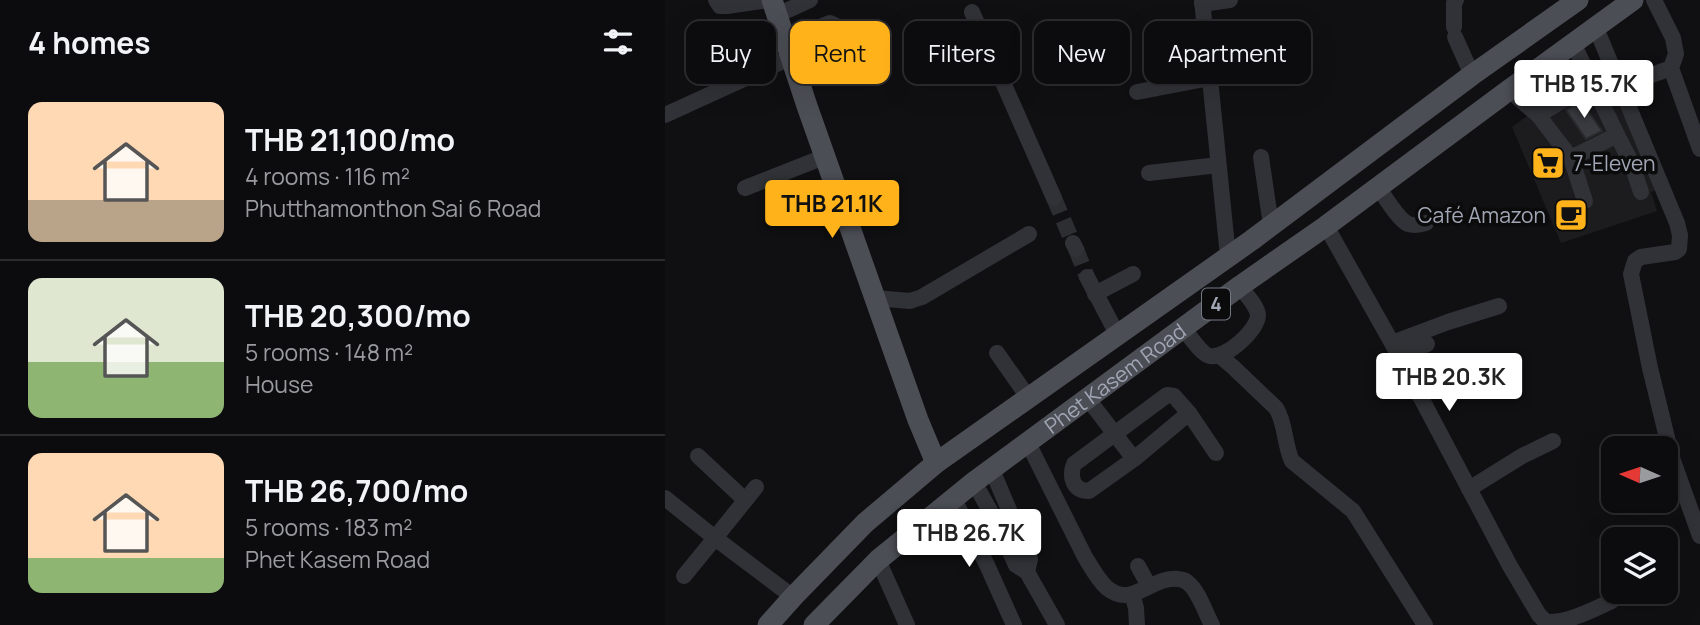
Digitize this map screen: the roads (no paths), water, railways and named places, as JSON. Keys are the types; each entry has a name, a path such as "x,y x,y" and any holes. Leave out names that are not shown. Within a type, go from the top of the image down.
{"main road":[{"name":"Phet Kasem Road","path":"768,625 865,523 936,463 1272,225 1476,72 1578,0"},
{"name":"Phet Kasem Road","path":"814,625 878,560 974,482 1633,0"},
{"path":"772,5 918,421 936,463"}],"street":[{"path":"716,0 720,6 772,5 810,0"},
{"path":"1204,21 1202,2 1230,0"},
{"path":"1457,0 1458,31 1476,72"},
{"path":"1654,0 1673,38 1676,54 1671,68 1700,149"},
{"path":"972,12 1054,198"},
{"path":"1596,27 1680,235 1679,249 1675,252 1641,257 1635,261 1631,274 1672,458 1700,536"},
{"path":"1573,43 1631,162 1641,192"},
{"path":"665,115 789,49"},
{"path":"1638,80 1671,68"},
{"path":"1538,115 1592,83"},
{"path":"1137,92 1179,84"},
{"path":"1211,84 1228,256"},
{"path":"1509,90 1538,115 1571,158 1585,201"},
{"path":"1571,158 1617,135"},
{"path":"745,188 824,157"},
{"path":"1261,157 1272,225"},
{"path":"1149,173 1219,165"},
{"path":"1378,187 1401,218 1408,223 1426,223"},
{"path":"1326,226 1539,615 1546,622 1559,621 1605,604"},
{"path":"875,298 910,301 922,297 1029,234"},
{"path":"1095,293 1133,274"},
{"path":"1087,277 1118,334"},
{"path":"1183,328 1206,355 1220,356 1228,352 1254,327 1258,317 1256,309 1240,286"},
{"path":"1395,349 1448,322 1499,306"},
{"path":"1395,349 1427,344"},
{"path":"997,352 1028,397"},
{"path":"1220,356 1276,408 1281,416 1292,461 1353,511 1425,625"},
{"path":"1419,395 1479,369"},
{"path":"1189,413 1134,459 1089,491 1083,491 1075,485 1072,478 1073,464 1114,431 1167,395 1174,396 1189,413 1216,453"},
{"path":"1089,398 1134,459"},
{"path":"1469,489 1510,463 1553,441"},
{"path":"1028,443 1085,557 1107,588 1118,594 1128,595 1158,581 1185,580 1193,588 1212,625"},
{"path":"698,456 745,500"},
{"path":"992,470 1030,559 1027,572"},
{"path":"974,482 1016,565 1027,572 1057,625"},
{"path":"684,576 756,487"},
{"path":"665,498 793,597"},
{"path":"954,499 1014,625"},
{"path":"994,518 1009,508"},
{"path":"878,560 906,624"},
{"path":"1138,566 1149,586"},
{"path":"1132,594 1137,625"}],"tunnel":[{"path":"1054,198 1073,243"},
{"path":"1076,249 1087,277"}],"place":[{"name":"7-Eleven","path":"1548,163"},
{"name":"Café Amazon","path":"1571,215"}]}
